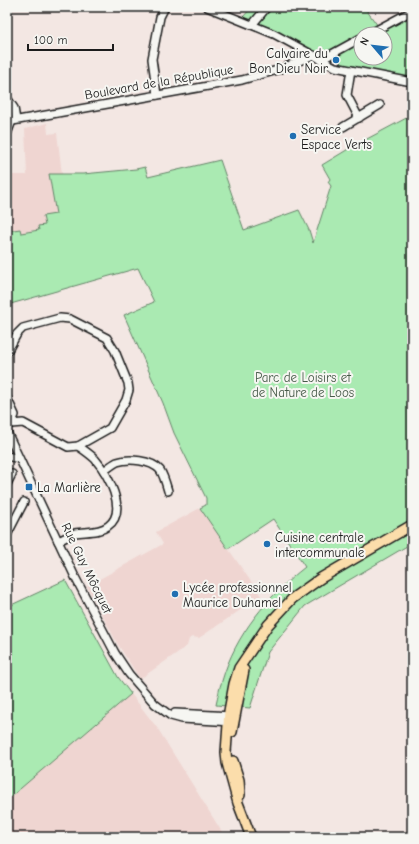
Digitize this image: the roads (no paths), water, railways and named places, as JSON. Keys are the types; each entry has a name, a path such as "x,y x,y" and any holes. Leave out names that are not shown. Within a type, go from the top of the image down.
{"main road":[{"path":"251,837 238,803 227,760 231,719 242,674 252,649 273,619 287,603 304,589 325,575 412,525"},
{"path":"231,719 232,756 239,780 241,799 255,837"}],"street":[{"path":"157,95 152,59 159,20 165,7"},
{"path":"207,7 274,34 324,62 339,68 412,82"},
{"path":"252,25 267,7"},
{"path":"384,26 412,11"},
{"path":"324,62 353,43"},
{"name":"Boulevard de la République","path":"12,121 237,81 266,74 289,66 313,55"},
{"path":"351,70 347,95 359,118"},
{"path":"7,98 14,108 12,121 7,134"},
{"path":"343,127 380,105"},
{"path":"7,352 17,334 21,330 64,318 70,319 103,336 111,344 129,387 128,395 110,428 78,446 68,447 23,423 8,430"},
{"path":"7,398 15,415 8,430"},
{"name":"Rue Guy Môcquet","path":"8,430 19,459 75,578 119,659 134,680 158,707 168,714 179,718 231,719"},
{"path":"58,541 75,534 104,528 113,520 116,510 113,488 104,471 91,455 78,446"},
{"path":"7,456 19,459"},
{"path":"104,471 116,463 124,461 140,461 149,463 162,473 168,491"},
{"path":"7,484 12,474"},
{"path":"7,535 24,502"}],"place":[{"name":"Calvaire du Bon Dieu Noir","path":"336,60"},
{"name":"Service Espace Verts","path":"293,136"},
{"name":"La Marlière","path":"29,487"},
{"name":"Cuisine centrale intercommunale","path":"267,544"},
{"name":"Lycée professionnel Maurice Duhamel","path":"175,594"}],"park label":[{"name":"Parc de Loisirs et de Nature de Loos","path":"303,384"}]}
